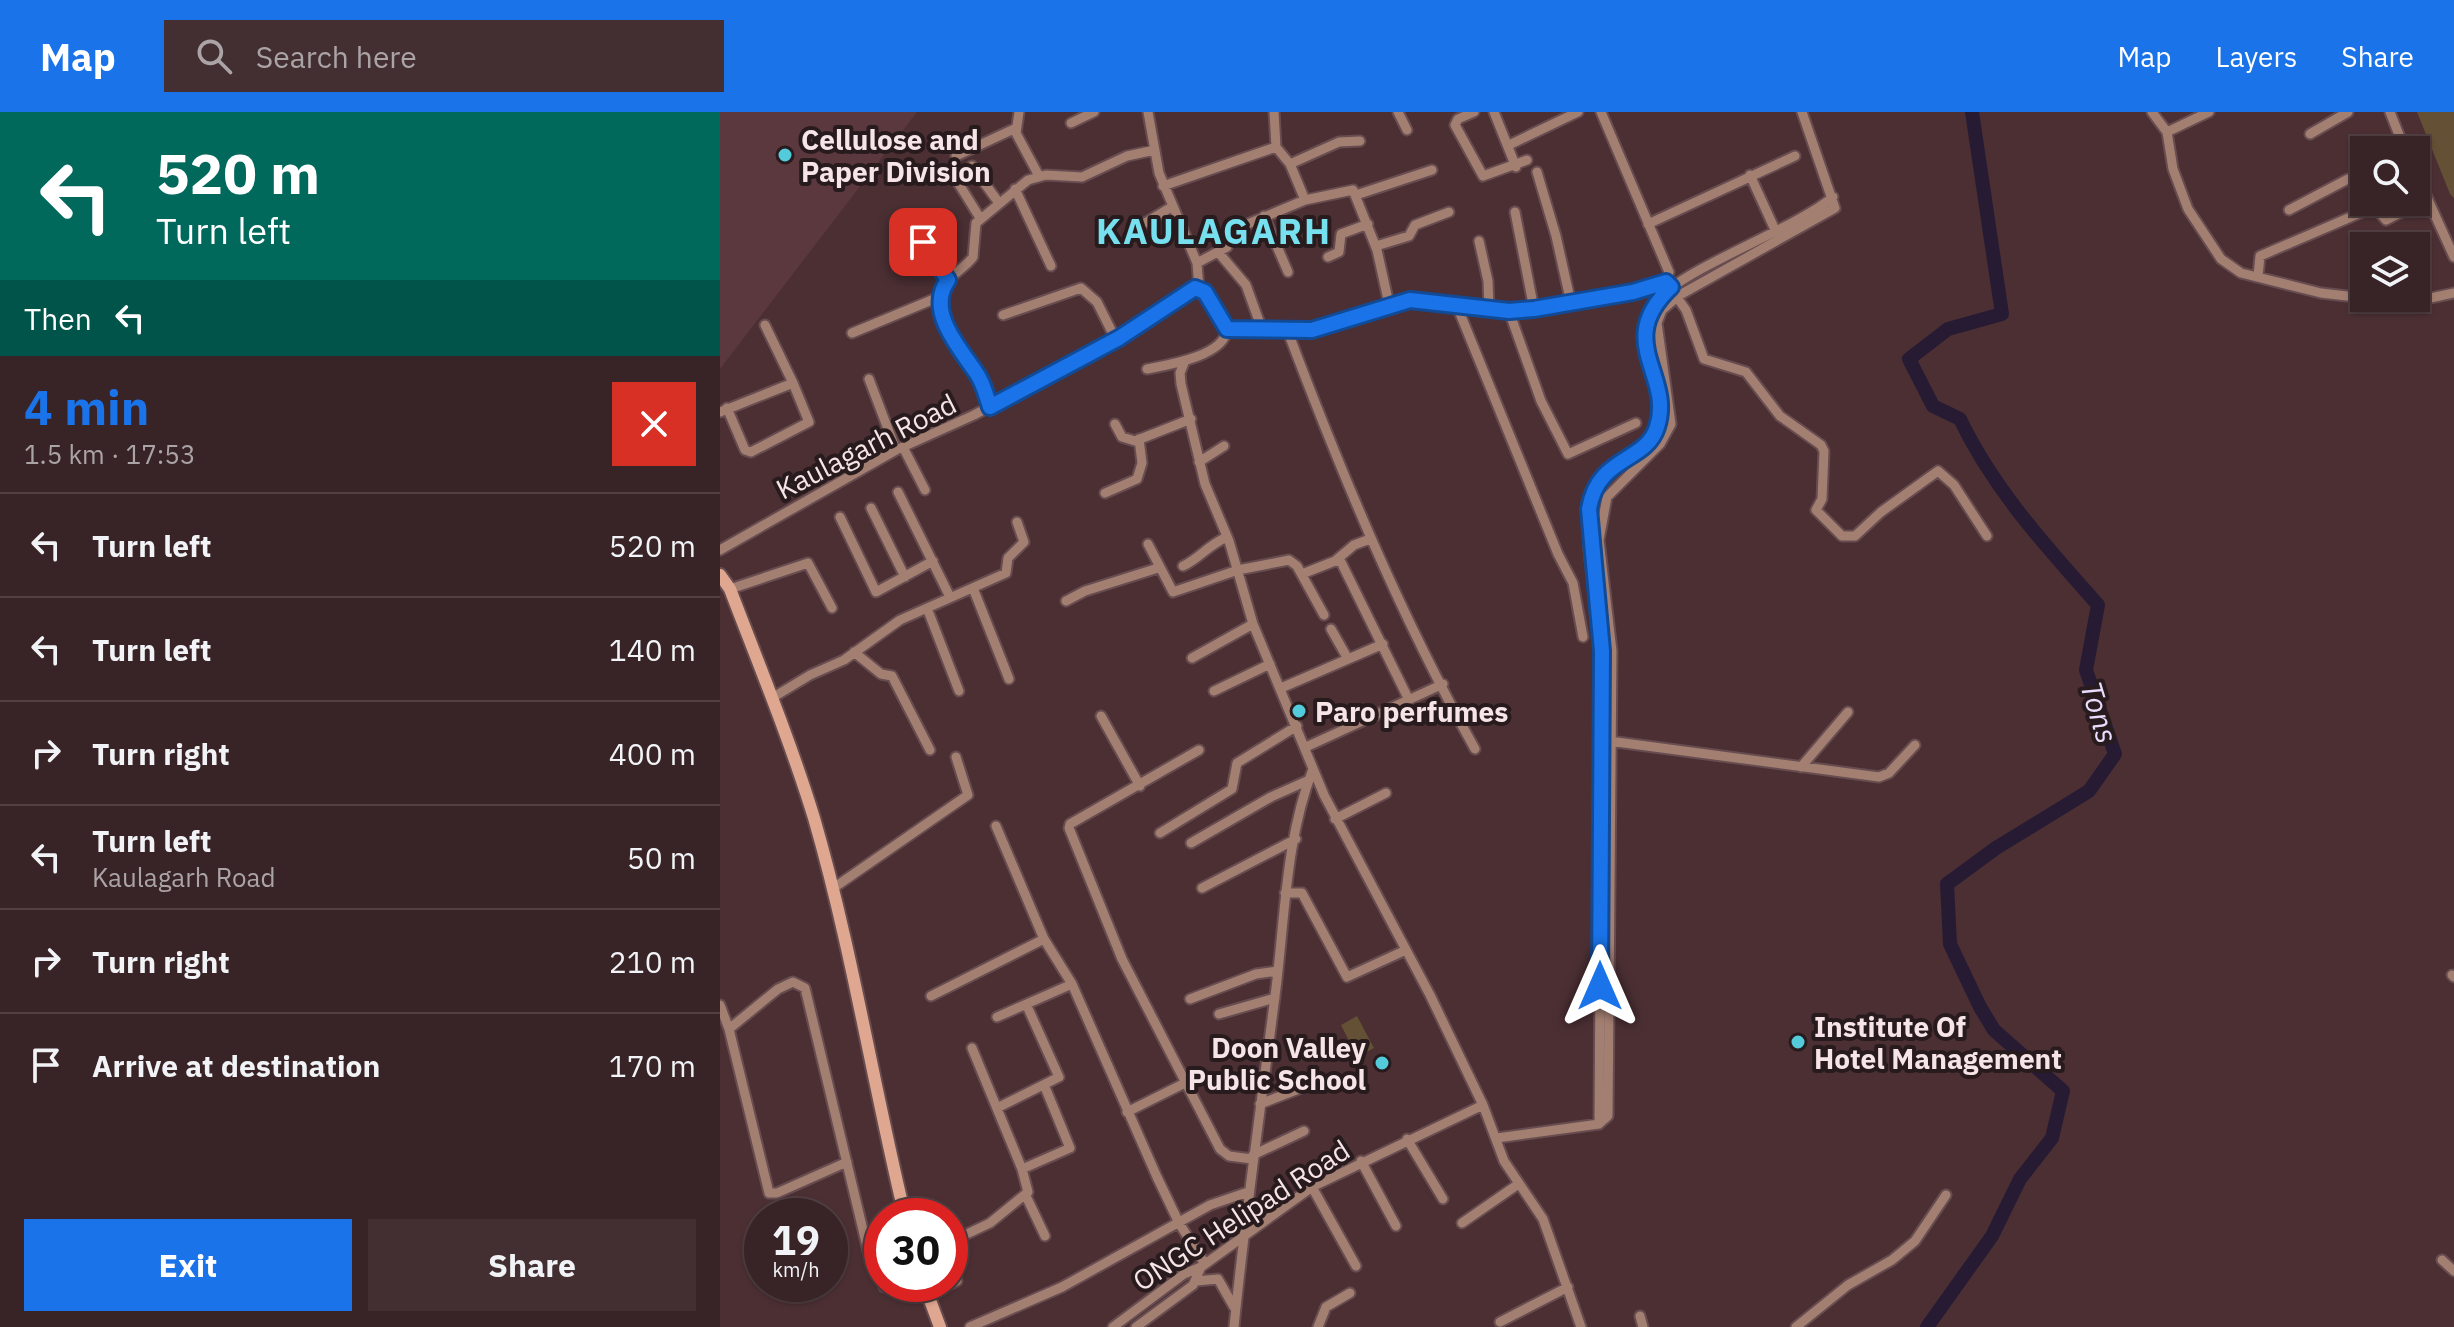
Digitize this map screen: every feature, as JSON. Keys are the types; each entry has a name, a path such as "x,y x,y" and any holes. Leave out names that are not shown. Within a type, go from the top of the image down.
{"street":[{"path":"956,156 1016,128 1019,112"},
{"path":"1071,123 1094,112"},
{"path":"1148,112 1163,186 1197,263 1199,288 1213,302 1227,329"},
{"path":"1274,112 1276,147 1290,164 1305,200"},
{"path":"1398,112 1407,130"},
{"path":"1474,112 1458,119 1455,125 1480,174 1489,177 1527,160"},
{"path":"1494,112 1516,167"},
{"path":"1509,145 1578,112"},
{"path":"1601,112 1704,359 1746,372 1780,416 1821,445 1824,451 1822,499 1816,510 1842,536 1855,536 1881,512 1938,471 1954,485 1987,536"},
{"path":"1227,329 1288,332 1323,328 1389,304 1410,300 1509,311 1672,288 1834,210 1833,197 1802,112"},
{"path":"2152,112 2167,132 2177,181 2196,225 2235,270 2321,293 2350,296"},
{"path":"2167,132 2209,112"},
{"path":"2310,134 2348,112"},
{"path":"2390,112 2399,136"},
{"path":"1016,128 1039,176"},
{"path":"1290,164 1339,142 1360,141"},
{"path":"1163,186 1276,147"},
{"path":"852,333 939,297 948,280 973,257 974,227 980,218 1015,189 1039,176 1082,177 1127,156 1155,150"},
{"path":"1648,224 1795,156"},
{"path":"972,166 999,203"},
{"path":"1356,195 1432,170"},
{"path":"1537,172 1553,223 1571,303"},
{"path":"1750,175 1776,232"},
{"path":"954,176 980,218"},
{"path":"2289,210 2350,179"},
{"path":"1015,189 1051,266"},
{"path":"1197,263 1219,253 1238,228 1305,200 1346,190 1356,195 1368,224 1389,304"},
{"path":"1607,741 1589,509 1592,490 1600,477 1646,444 1657,431 1660,414 1646,339 1647,321 1654,304 1672,288 1776,232 1833,197"},
{"path":"2430,203 2454,257"},
{"path":"1130,232 1173,206"},
{"path":"1376,246 1409,236 1415,225 1449,212"},
{"path":"1515,212 1534,309"},
{"path":"2258,276 2260,256 2350,214"},
{"path":"1264,216 1288,272"},
{"path":"1328,257 1339,252 1341,234 1368,224"},
{"path":"916,226 948,280"},
{"path":"1479,241 1488,281 1489,310"},
{"path":"1219,253 1246,285 1263,332"},
{"path":"1003,315 1081,288 1097,302 1116,340"},
{"name":"Kaulagarh Road","path":"720,550 900,448 990,407 1116,340 1169,302 1199,288"},
{"path":"1599,1124 1604,1017 1607,741 1612,651 1599,540 1602,512 1613,488 1660,444 1671,424 1657,323 1672,288"},
{"path":"2430,298 2454,293"},
{"path":"939,297 954,339 976,372 990,407"},
{"path":"1457,306 1521,468 1569,572 1583,637"},
{"path":"1509,311 1541,401 1565,451 1577,452 1636,423"},
{"path":"765,325 793,383 809,422 751,452 745,450 724,410 793,383"},
{"path":"1147,369 1184,363 1220,344 1227,329"},
{"path":"1288,332 1370,539 1475,749"},
{"path":"1184,363 1180,373 1199,462 1227,537 1253,624 1335,819 1406,950 1483,1105 1517,1185 1543,1219 1581,1327"},
{"path":"869,379 900,448 925,490"},
{"path":"1115,424 1124,439 1139,439 1191,419"},
{"path":"1105,493 1137,479 1142,463 1139,439"},
{"path":"1199,462 1224,446"},
{"path":"898,492 950,597"},
{"path":"871,508 905,577"},
{"path":"840,517 876,592 933,561"},
{"path":"772,698 854,652 900,620 1006,573 1008,558 1024,542 1017,522"},
{"path":"1183,566 1198,559 1207,546 1227,537"},
{"path":"1302,574 1335,561 1354,545 1370,539"},
{"path":"1148,544 1173,592 1238,570 1285,559 1294,562 1324,615"},
{"path":"1335,561 1341,562 1350,576 1408,698"},
{"path":"730,589 808,563 832,608"},
{"path":"1066,601 1158,568"},
{"path":"720,575 730,589 772,698 813,817 901,1198"},
{"path":"973,588 1009,679"},
{"path":"927,608 959,691"},
{"path":"1192,658 1253,624"},
{"path":"1331,629 1348,659"},
{"path":"1281,688 1383,644"},
{"path":"854,652 881,674 892,676 930,750"},
{"path":"1214,691 1270,664"},
{"path":"1306,747 1443,684"},
{"path":"1801,767 1848,712"},
{"path":"1101,716 1140,786"},
{"path":"1160,833 1232,789 1237,763 1297,726"},
{"path":"1607,741 1879,777 1889,773 1915,745"},
{"path":"1199,750 1070,824 1069,828 1122,959 1222,1151 1252,1157 1304,1131"},
{"path":"832,889 968,795 956,757"},
{"path":"1234,1327 1242,1236 1275,998 1285,893 1313,769"},
{"path":"1191,843 1271,797 1309,780"},
{"path":"1335,819 1386,793"},
{"path":"996,826 1044,939 1072,984 1127,1112 1179,1223 1203,1266 1196,1281"},
{"path":"1202,888 1296,839"},
{"path":"1285,893 1302,893 1347,977 1406,950"},
{"path":"931,996 1044,939"},
{"path":"1190,999 1256,974 1278,971"},
{"path":"729,1029 778,989 793,982 805,988 864,1234"},
{"path":"997,1017 1072,984"},
{"path":"1219,1014 1275,998"},
{"path":"720,1005 729,1029 769,1193 777,1193 847,1162"},
{"path":"997,1108 1057,1080 1059,1073 1027,1006"},
{"path":"1497,1138 1599,1124 1608,1116 1604,1017"},
{"path":"972,1048 1022,1169 1028,1188 1026,1196 1045,1236"},
{"path":"1127,1112 1185,1083"},
{"path":"1260,1104 1309,1085"},
{"path":"1022,1169 1070,1148 1045,1087"},
{"name":"ONGC Helipad Road","path":"1113,1327 1184,1274 1203,1266 1312,1187 1483,1105"},
{"path":"1407,1139 1443,1199"},
{"path":"1361,1161 1396,1226"},
{"path":"1462,1223 1517,1185"},
{"path":"1312,1187 1356,1266"},
{"path":"970,1327 1062,1287 1210,1205 1248,1192"},
{"path":"1796,1327 1813,1311 1915,1241 1946,1195"},
{"path":"968,1234 984,1227 1026,1196"},
{"path":"2442,1260 2454,1271"},
{"path":"1136,1327 1196,1281 1210,1276 1218,1279 1236,1310"},
{"path":"1500,1322 1568,1287"},
{"path":"1318,1327 1326,1307 1350,1293"},
{"path":"931,1302 940,1327"},
{"path":"1640,1316 1643,1327"}],"shaded area":[{"path":"720,112 917,112 720,369"},
{"path":"2417,112 2454,112 2454,198 2430,144 2430,136 2427,136"},
{"path":"1357,1016 1374,1048 1357,1057 1341,1025"}],"waterway":[{"name":"Tons","path":"1927,1327 1992,1236 2020,1179 2052,1138 2063,1091 1994,1030 1980,1007 1950,944 1947,884 1996,848 2089,791 2115,754 2086,670 2098,605 2040,539 2005,493 1960,419 1933,406 1909,359 1948,329 2002,314 1972,112"}],"place":[{"name":"Cellulose and Paper Division","path":"785,155"},
{"name":"Paro perfumes","path":"1299,711"},
{"name":"Institute Of Hotel Management","path":"1798,1042"},
{"name":"Doon Valley Public School","path":"1382,1063"}],"district":[{"name":"KAULAGARH","path":"1214,230"}],"route":[{"path":"923,242 948,280 939,297 941,310 965,359 976,372 990,407 1119,338 1169,302 1195,288 1203,289 1222,316 1227,329 1288,332 1323,328 1389,304 1410,300 1509,311 1599,299 1666,282 1671,287 1654,304 1647,321 1646,339 1660,414 1657,431 1646,444 1600,477 1592,490 1589,509 1589,541 1602,651 1600,986"}]}
